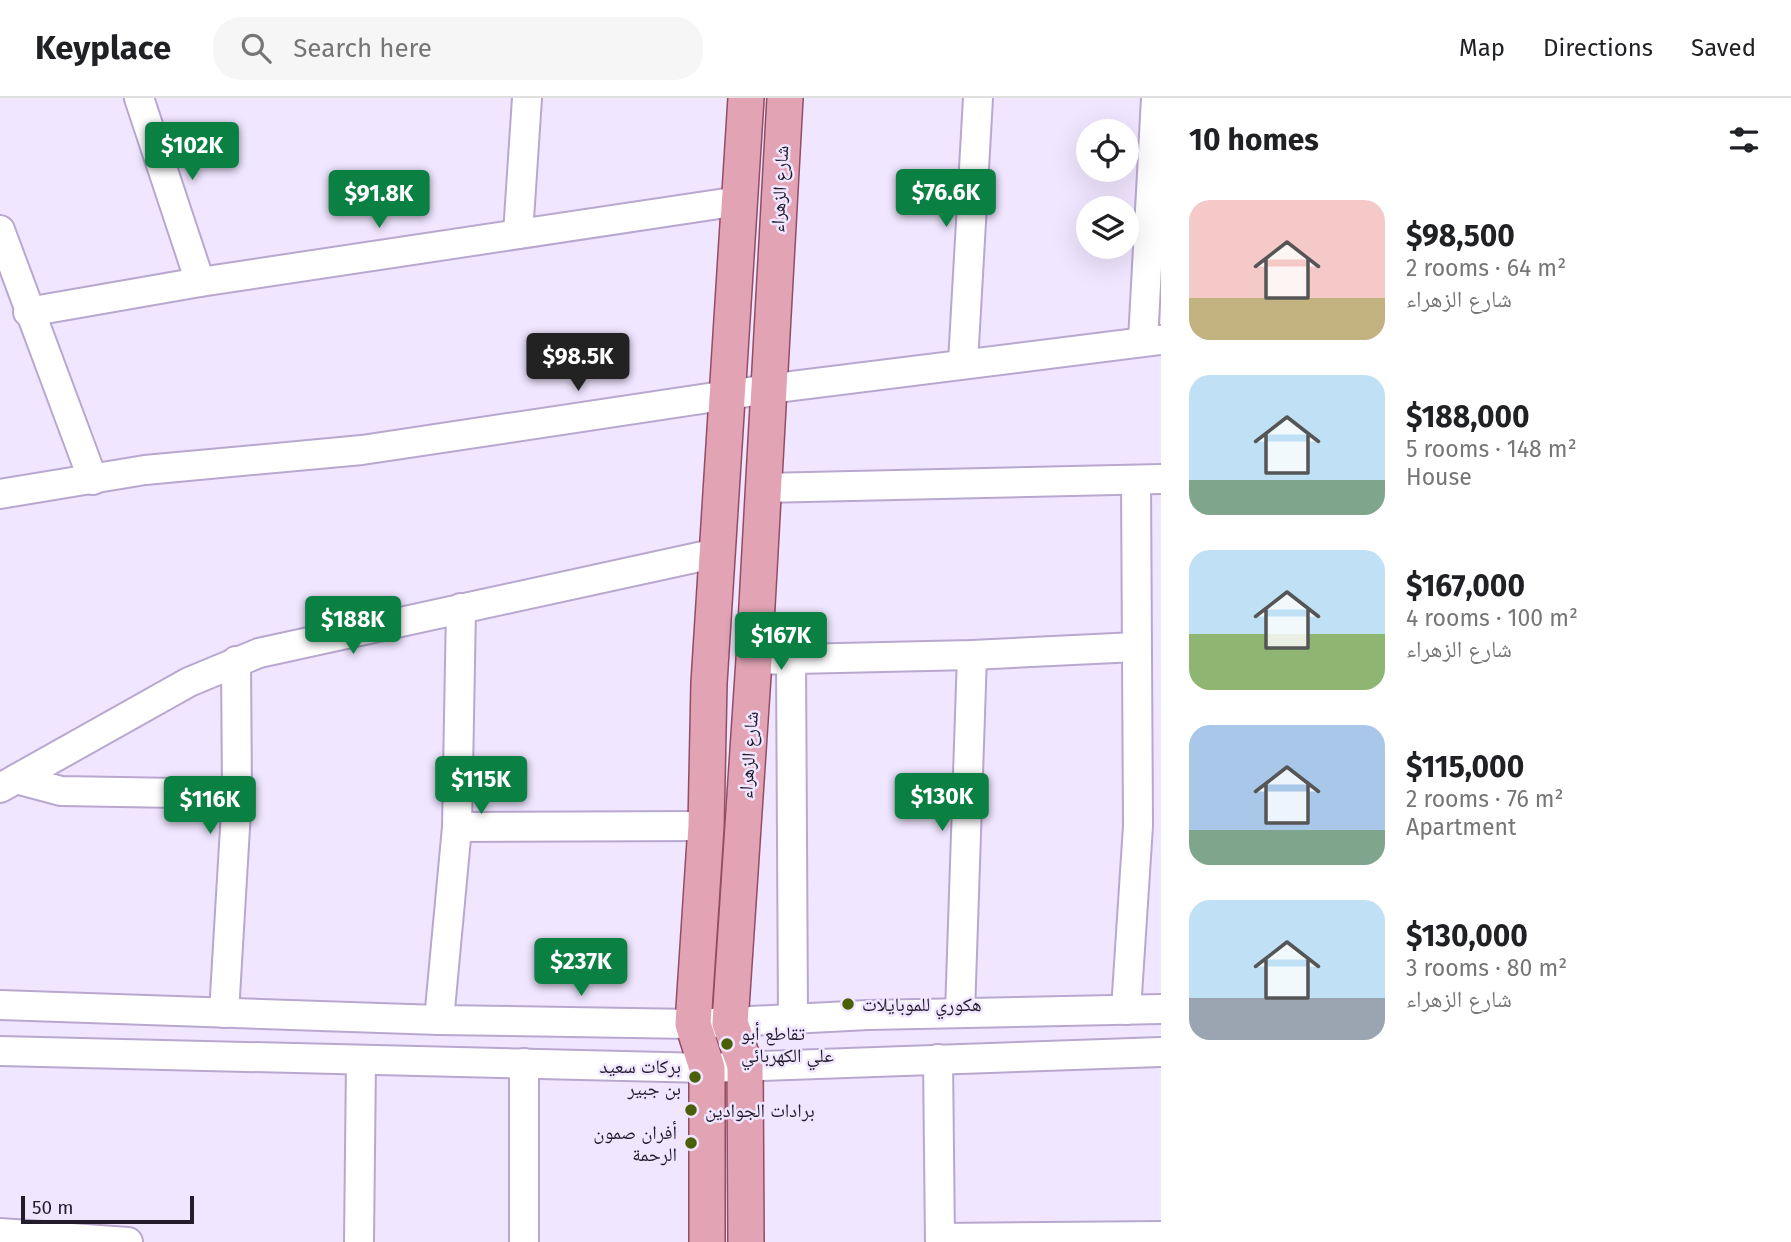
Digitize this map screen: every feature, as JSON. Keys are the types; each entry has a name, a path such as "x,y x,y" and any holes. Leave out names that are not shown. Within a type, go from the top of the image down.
{"main road":[{"name":"شارع الزهراء","path":"707,1242 706,1068 693,1024 706,826 709,683 746,98"},
{"name":"شارع الزهراء","path":"746,1242 745,1065 730,1023 754,660 785,98"}],"street":[{"path":"139,98 200,282"},
{"path":"518,234 527,98"},
{"path":"963,363 978,98"},
{"path":"0,494 93,481 145,470 362,450 768,389 1152,340 1156,98"},
{"path":"28,312 200,282 739,201"},
{"path":"0,230 28,312 93,481"},
{"path":"763,488 1149,479 1136,647 1149,825 1126,1010"},
{"path":"8,784 189,682 236,661 282,646 717,553"},
{"path":"439,1020 457,827 461,608"},
{"path":"754,660 972,655 1136,647"},
{"path":"960,1013 972,655"},
{"path":"791,659 793,1018"},
{"path":"224,1013 237,794 236,661"},
{"path":"8,784 61,791 237,794"},
{"path":"457,827 706,826"},
{"path":"0,1005 439,1020 693,1024 793,1018 1161,1009"},
{"path":"0,1051 706,1068 1161,1052"},
{"path":"938,1059 940,1240 1161,1236"},
{"path":"359,1242 361,1060"},
{"path":"524,1063 524,1242"},
{"path":"0,1233 128,1242"}],"place":[{"name":"هكوري للموبايلات","path":"848,1004"},
{"name":"تقاطع أبو علي الكهربائي","path":"727,1044"},
{"name":"بركات سعيد بن جبير","path":"695,1077"},
{"name":"برادات الجوادين","path":"691,1110"},
{"name":"أفران صمون الرحمة","path":"691,1143"}]}
